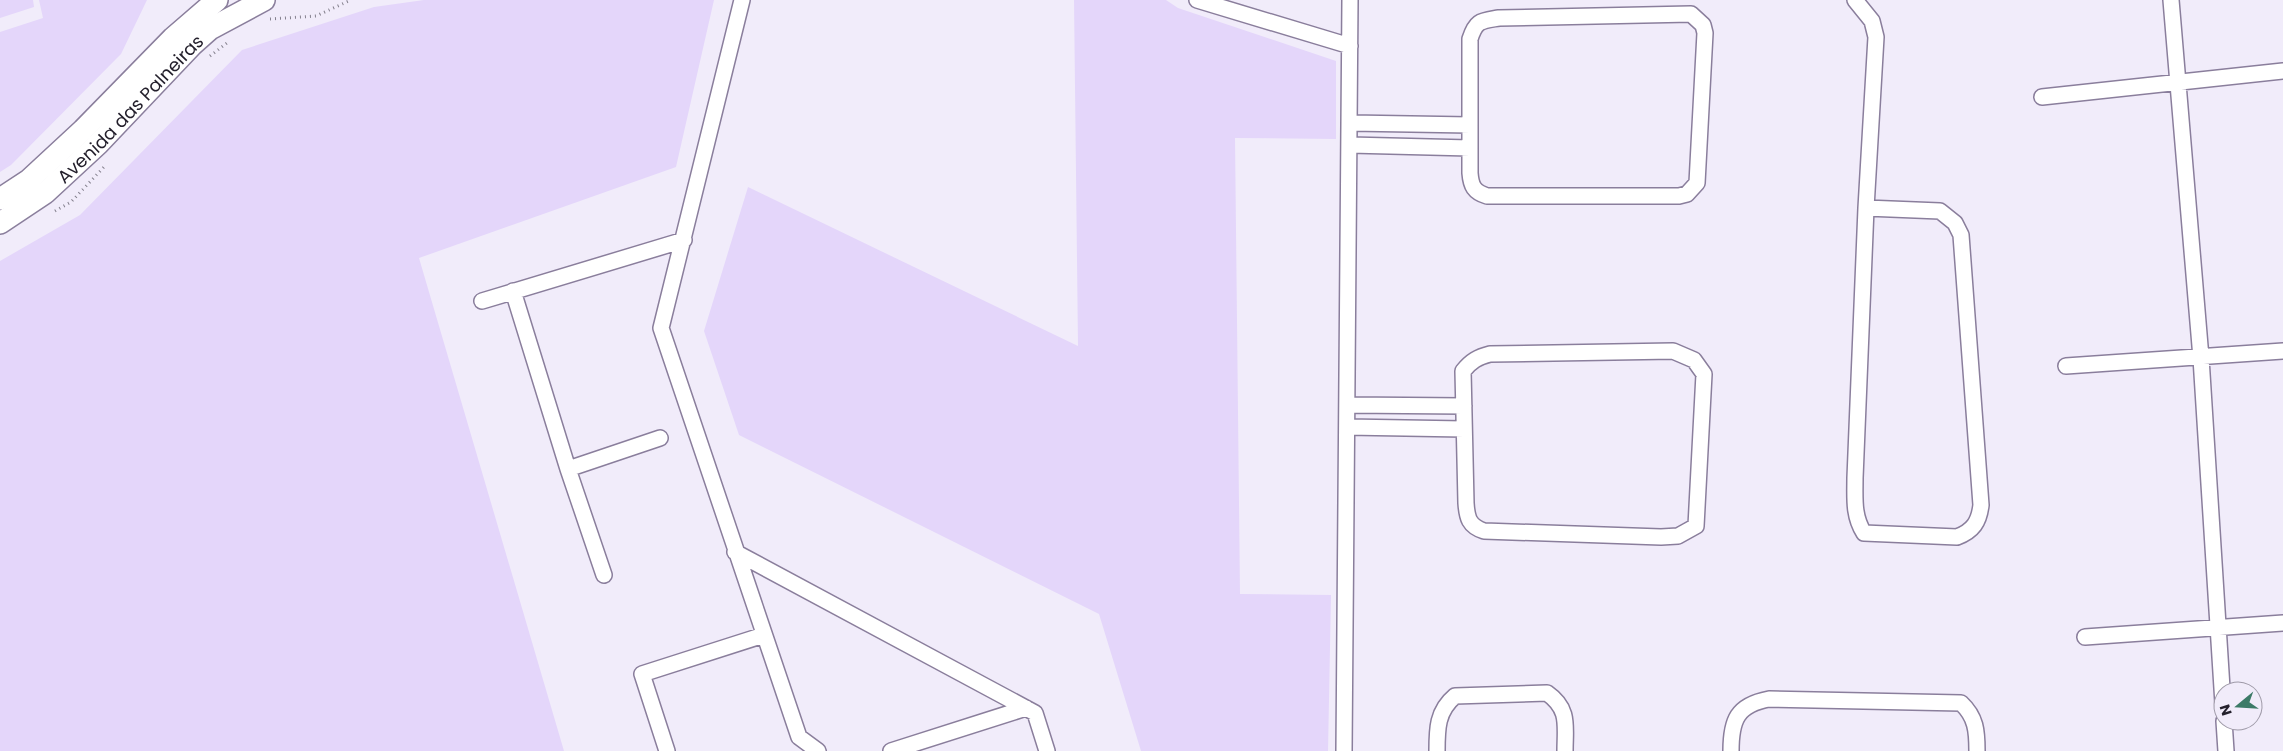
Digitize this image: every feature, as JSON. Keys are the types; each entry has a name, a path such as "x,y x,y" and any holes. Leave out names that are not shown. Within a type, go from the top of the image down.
{"street":[{"name":"Avenida das Palneiras","path":"0,199 36,174 84,130 172,38 218,0"},
{"path":"742,0 661,328 735,552 799,736 818,751"},
{"path":"1197,0 1350,46"},
{"path":"1344,751 1350,0"},
{"path":"1855,0 1872,22 1876,37 1866,208 1855,509 1858,524 1864,533 1957,537 1968,533 1979,520 1981,505 1961,235 1955,223 1940,211 1866,208"},
{"path":"2171,0 2201,358 2221,681"},
{"name":"Avenida das Palneiras","path":"0,222 45,193 98,144 192,44 210,29 265,10"},
{"path":"1691,14 1703,25 1697,183 1686,194 1679,196 1487,196 1477,192 1471,184 1470,148 1470,39 1474,26 1480,21 1500,18 1691,14"},
{"path":"2042,97 2283,71"},
{"path":"1350,123 1470,125"},
{"path":"1350,145 1470,148"},
{"path":"482,301 684,240"},
{"path":"513,292 568,468 604,575"},
{"path":"1673,351 1694,360 1704,374 1696,526 1678,536 1661,537 1484,531 1475,528 1467,518 1464,429 1463,371 1469,363 1479,356 1490,354 1673,351"},
{"path":"2066,366 2283,351"},
{"path":"1347,405 1464,406"},
{"path":"1347,427 1464,429"},
{"path":"568,468 660,438"},
{"path":"735,552 1035,713 1047,751"},
{"path":"2085,637 2283,623"},
{"path":"667,751 642,674 764,635"},
{"path":"1437,751 1437,733 1440,716 1445,704 1455,696 1547,694 1560,705 1565,715 1565,751"},
{"path":"1731,751 1731,732 1736,716 1754,702 1769,699 1961,703 1975,721 1977,751"},
{"path":"891,751 1026,708"},
{"path":"2225,731 2226,751"}],"path":[{"path":"265,10 316,16 351,0"},
{"path":"209,57 232,39"},
{"path":"48,215 71,202 105,165"}],"shaded area":[{"path":"0,0 33,0 34,7 0,18"},
{"path":"39,0 147,0 121,54 11,165 0,172 0,32 43,18"},
{"path":"424,0 714,0 676,167 419,258 564,751 0,751 0,261 80,215 242,50 374,7"},
{"path":"1074,0 1166,0 1178,8 1336,61 1336,139 1235,138 1240,594 1331,595 1328,751 1141,751 1099,614 739,435 704,331 748,187 1078,346"}]}
